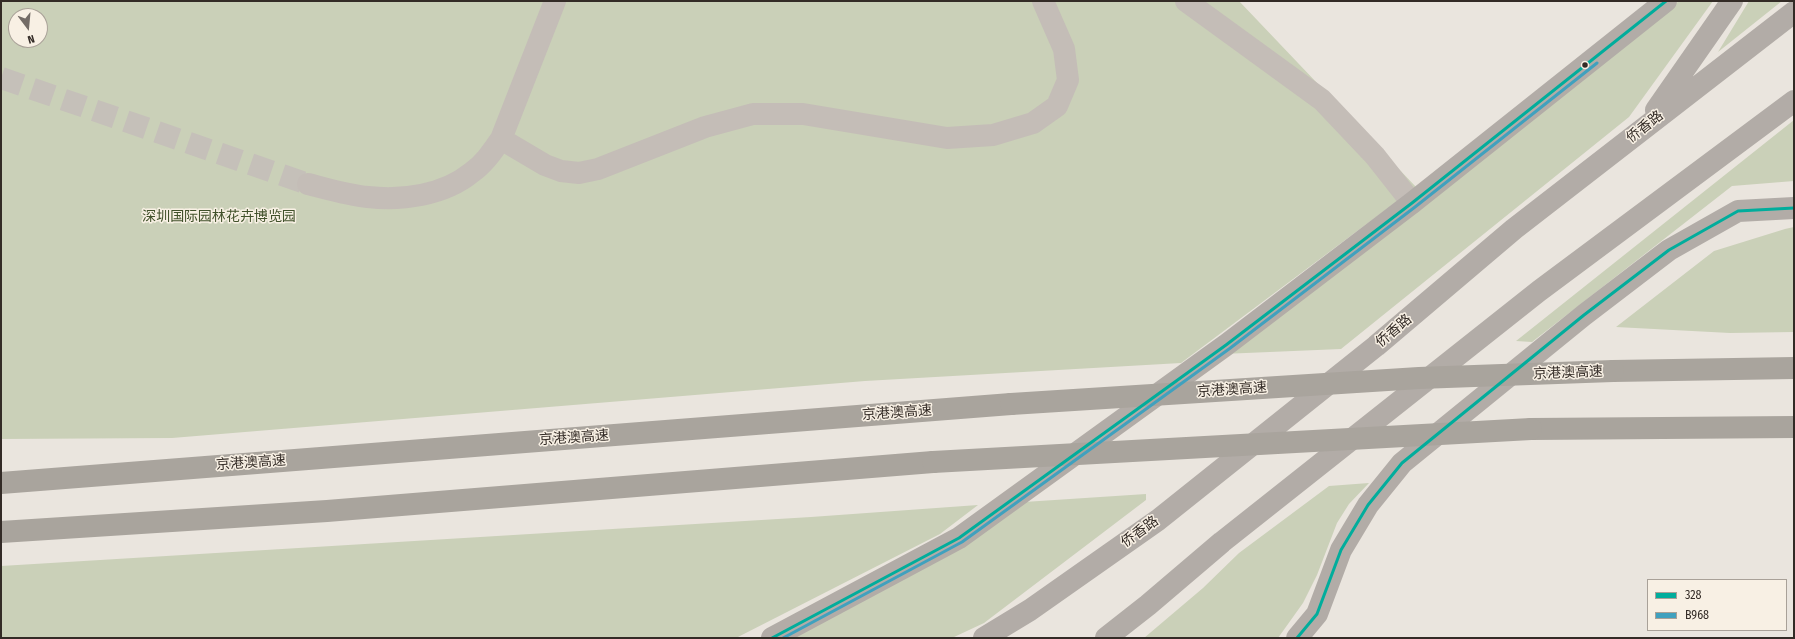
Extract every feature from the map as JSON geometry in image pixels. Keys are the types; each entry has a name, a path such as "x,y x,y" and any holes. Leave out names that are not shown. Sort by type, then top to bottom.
{"highway":[{"name":"京港澳高速","path":"1,483 1012,404 1419,378 1613,371 1794,368"},
{"path":"1,532 327,510 933,462 1531,429 1794,427"}],"main road":[{"path":"772,638 959,538 1226,345 1412,203 1666,1"},
{"path":"1644,127 1732,1"},
{"name":"侨香路","path":"984,638 1030,610 1158,520 1376,346 1514,229 1794,12"},
{"path":"1106,638 1148,606 1222,542 1539,291 1794,101"},
{"path":"1297,638 1317,614 1340,550 1368,505 1402,463 1584,315 1669,250 1738,211 1794,208"}],"lane":[{"path":"308,184 341,193 369,198 398,197 424,194 448,187 470,174 488,158 501,139 554,1"},
{"path":"501,139 545,165 561,171 579,173 598,169 705,127 753,114 804,114 947,138 993,135 1032,123 1057,106 1068,80 1064,50 1043,1"},
{"path":"1186,1 1322,100 1375,156 1412,203"}],"green space":[{"name":"深圳国际园林花卉博览园","path":"1,1 1239,1 1416,187 1181,363 865,381 172,438 1,439"},
{"path":"1679,1 1713,1 1629,117 1341,349 1222,354"},
{"path":"1749,1 1782,1 1718,52"},
{"path":"1794,120 1794,181 1732,186 1532,342 1516,341"},
{"path":"1794,227 1794,332 1730,333 1616,327 1714,251"},
{"path":"1369,483 1349,504 1337,523 1317,575 1303,603 1278,638 1144,638 1203,588 1239,553 1329,486"},
{"path":"1146,494 1146,500 984,623 952,638 790,638 1024,502"},
{"path":"978,505 940,534 736,638 1,638 1,566 811,517"}],"tunnel":[{"path":"1,78 308,184"}],"transit line":[{"name":"328","path":"772,638 959,538 1226,345 1412,203 1666,1"},
{"name":"B968","path":"783,638 962,542 1229,349 1415,207 1597,63"},
{"name":"328","path":"1297,638 1317,614 1341,550 1368,505 1402,463 1584,315 1669,250 1738,211 1794,208"}]}
